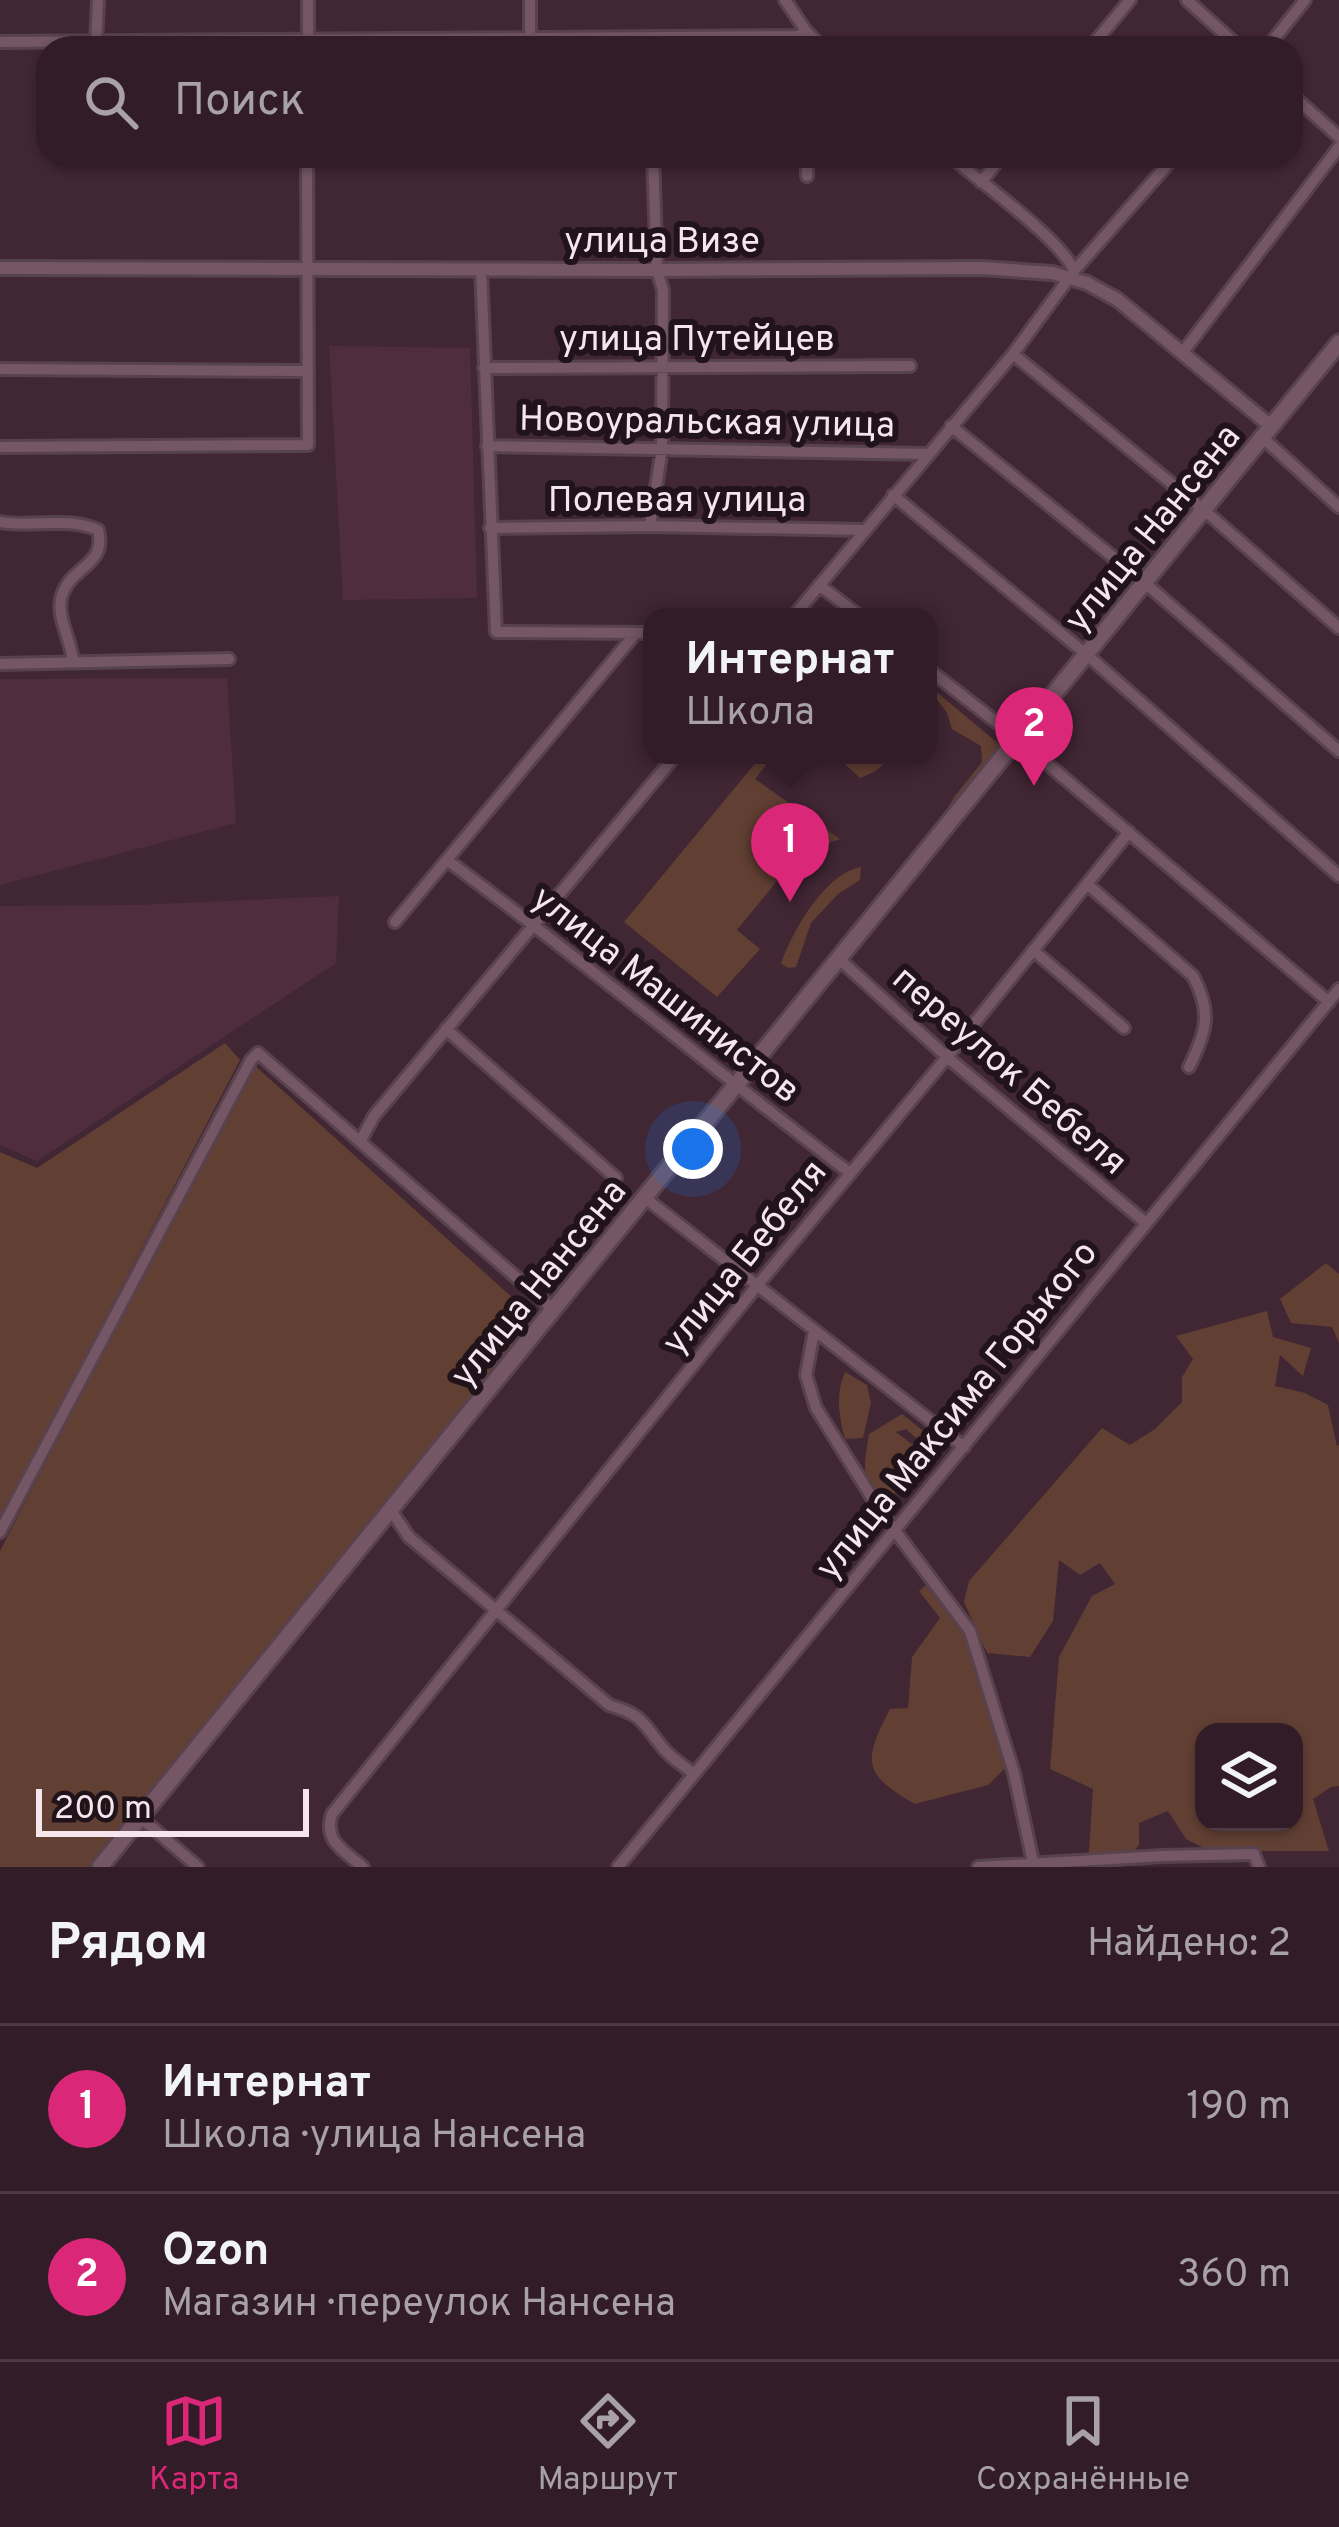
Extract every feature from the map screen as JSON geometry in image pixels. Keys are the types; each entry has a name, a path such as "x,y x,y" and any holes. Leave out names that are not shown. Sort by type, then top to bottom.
{"main road":[{"name":"улица Нансена","path":"100,1867 1339,343"}],"street":[{"path":"96,36 98,0"},
{"path":"308,0 308,36"},
{"path":"530,0 530,36"},
{"path":"785,0 810,36"},
{"path":"1100,36 1130,0"},
{"path":"1186,0 1226,36"},
{"path":"1276,36 1305,0"},
{"path":"797,36 806,31"},
{"path":"0,42 36,42"},
{"path":"1303,105 1339,137"},
{"path":"1183,352 1339,147"},
{"path":"0,447 308,445 307,168"},
{"path":"650,526 662,448 663,367 663,290 657,270 653,168"},
{"path":"807,168 807,176"},
{"path":"964,168 1048,238 1072,263 1073,274"},
{"path":"980,182 992,168"},
{"path":"801,608 1165,168"},
{"name":"улица Визе","path":"0,268 982,268 1073,274 1118,300 1183,352 1339,507"},
{"path":"481,269 496,632 643,634"},
{"path":"1013,354 1339,628"},
{"name":"улица Путейцев","path":"484,368 910,366"},
{"path":"0,369 308,371"},
{"path":"951,426 1144,583 1339,752"},
{"name":"Новоуральская улица","path":"487,446 927,454"},
{"path":"892,495 1086,654 1339,877"},
{"path":"0,522 20,526 68,523 98,530 99,554 75,574 62,593 61,610 73,662"},
{"name":"Полевая улица","path":"490,528 864,530"},
{"path":"820,585 849,608"},
{"path":"395,922 635,634"},
{"path":"0,664 229,659"},
{"path":"937,676 1329,1002"},
{"path":"361,1140 374,1116 668,764"},
{"name":"улица Бебеля","path":"363,1867 332,1841 327,1827 332,1814 1130,832"},
{"name":"улица Машинистов","path":"447,860 850,1173"},
{"path":"1087,884 1192,976 1201,991 1206,1015 1202,1040 1189,1067"},
{"path":"1033,950 1124,1028"},
{"name":"переулок Бебеля","path":"838,958 947,1057 1146,1223"},
{"name":"улица Максима Горького","path":"619,1867 1339,989"},
{"path":"446,1029 616,1178 539,1295"},
{"path":"0,1532 258,1053 554,1310"},
{"path":"644,1197 964,1447"},
{"path":"814,1331 806,1375 816,1408 894,1532 970,1631 1014,1773 1034,1866"},
{"path":"390,1509 409,1537 609,1705 633,1712 663,1748 694,1774"},
{"path":"140,1817 198,1867"},
{"path":"978,1867 1255,1854 1258,1867"}],"shaded area":[{"path":"329,346 470,348 477,598 343,600"},
{"path":"227,678 236,823 0,885 0,679"},
{"path":"937,692 1005,749 950,816 947,810 954,797 982,762 981,746 952,729"},
{"path":"755,764 767,764 755,779 840,839 801,852 737,930 760,949 717,997 624,922"},
{"path":"845,764 884,764 874,772 860,778"},
{"path":"861,867 860,880 838,894 811,923 796,967 781,964 793,936 823,892"},
{"path":"339,896 336,963 37,1161 0,1145 0,906"},
{"path":"225,1043 240,1060 0,1519 0,1152 37,1168"},
{"path":"252,1063 536,1319 92,1867 0,1867 0,1551"},
{"path":"1326,1263 1339,1274 1339,1343 1332,1327 1291,1323 1280,1299"},
{"path":"1267,1311 1273,1337 1311,1348 1303,1376 1280,1355 1275,1386 1328,1405 1339,1445 1339,1786 1313,1799 1329,1851 1210,1851 1186,1839 1168,1811 1139,1823 1139,1845 1121,1867 1088,1867 1093,1789 1050,1769 1059,1657 1092,1596 1115,1584 1100,1563 1080,1575 1059,1560 1053,1621 1030,1657 987,1653 964,1602 969,1581 1102,1428 1130,1445 1155,1429 1182,1402 1182,1377 1193,1359 1176,1336"},
{"path":"845,1372 867,1385 871,1403 863,1438 845,1439 839,1406"},
{"path":"902,1414 927,1434 918,1440 906,1429 896,1432 913,1445 912,1462 886,1510 866,1475 869,1434"},
{"path":"926,1585 965,1636 1006,1767 988,1785 915,1804 885,1784 872,1765 872,1754 890,1709 908,1708 912,1657 940,1618 919,1591"}],"place":[{"name":"Ozon","path":"1034,786"},
{"name":"Интернат","path":"790,902"}]}
